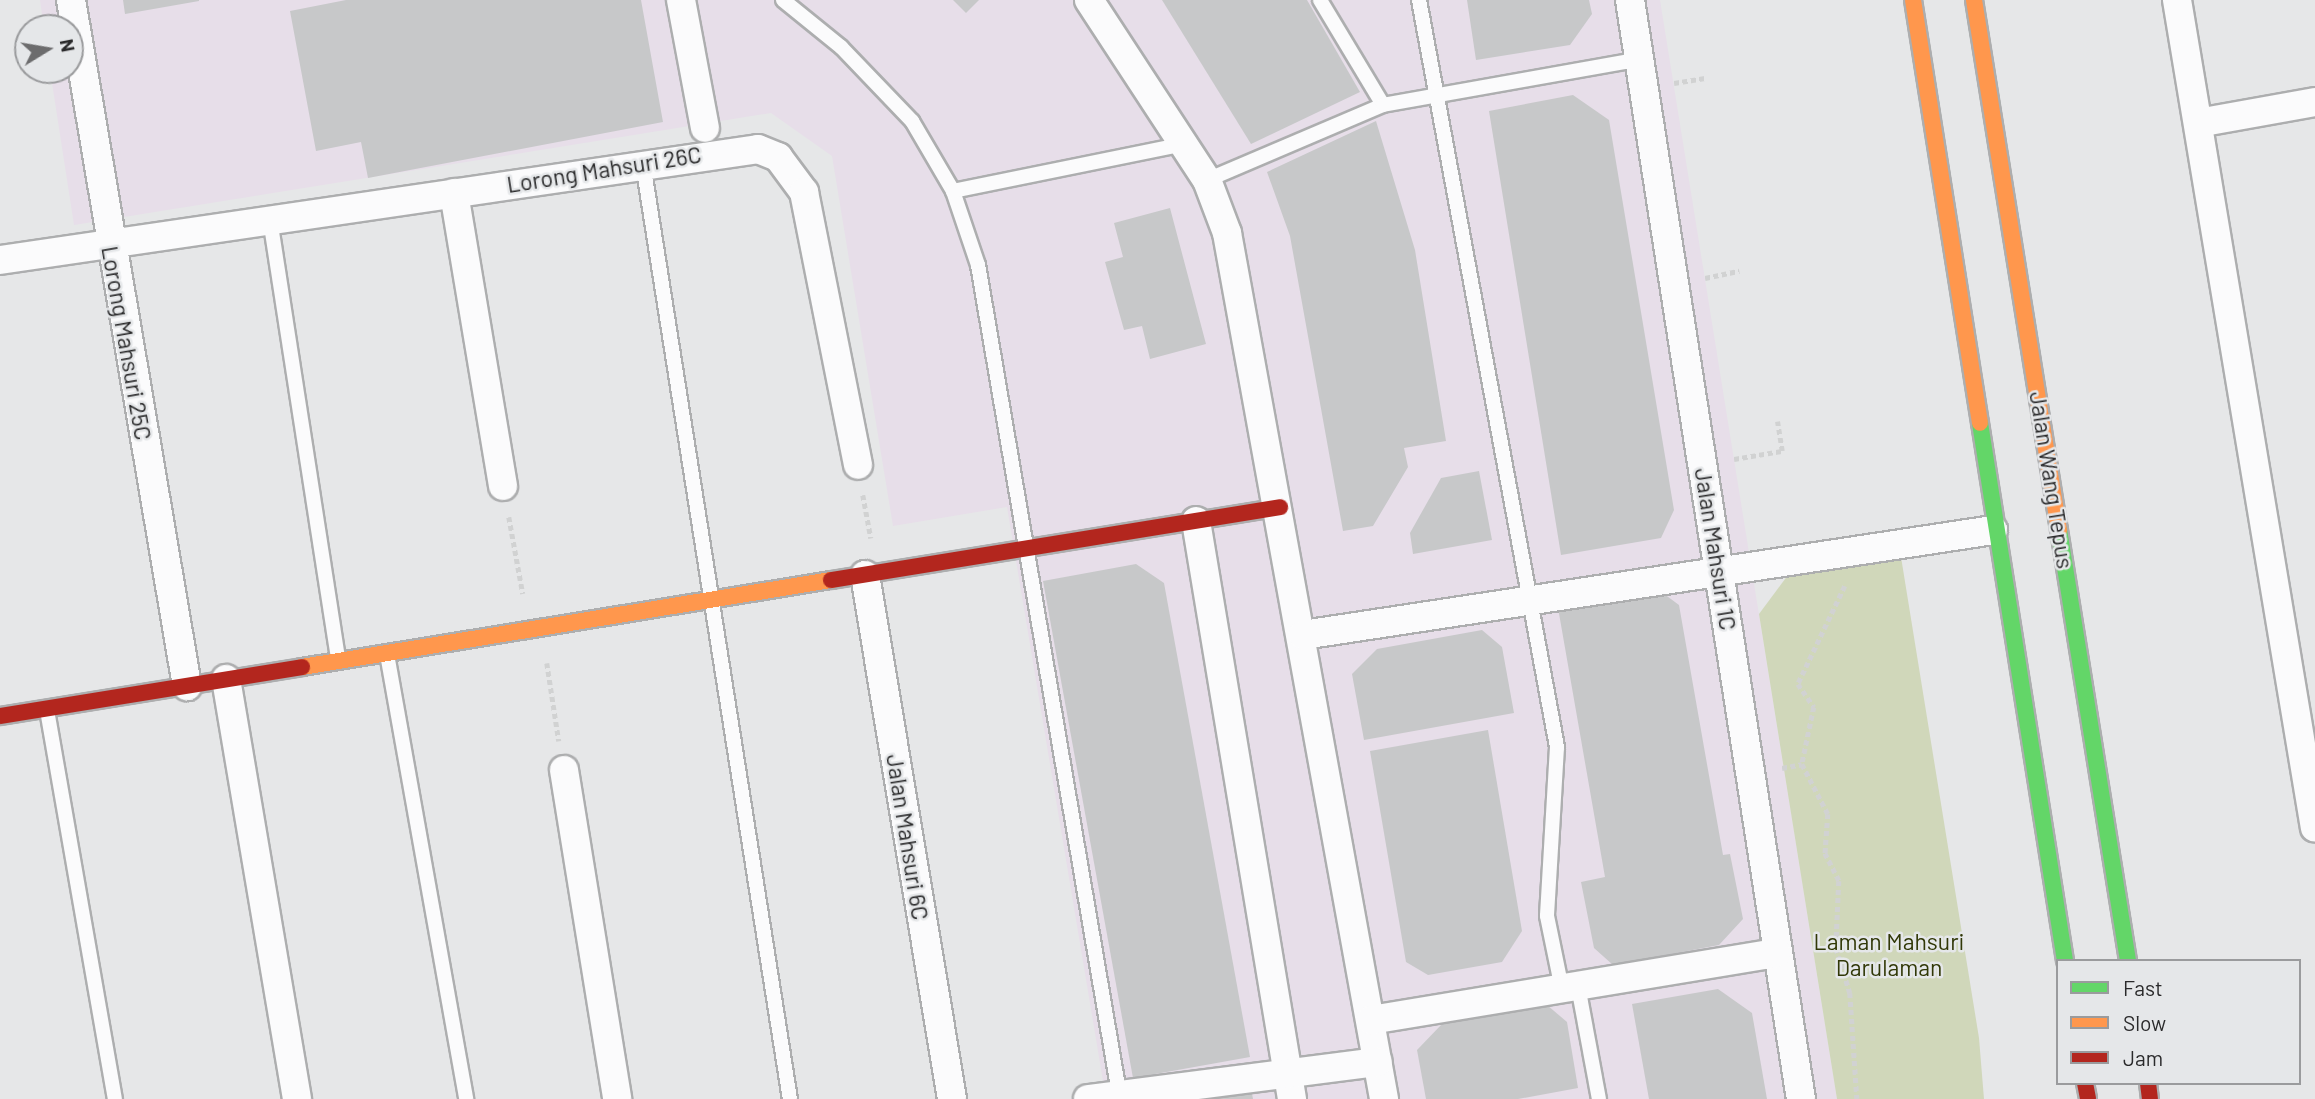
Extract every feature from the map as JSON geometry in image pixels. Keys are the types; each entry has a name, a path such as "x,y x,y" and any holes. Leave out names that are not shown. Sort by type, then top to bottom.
{"main road":[{"path":"1913,0 1993,530 2065,959"},
{"name":"Jalan Wang Tepus","path":"1974,0 2128,959"},
{"path":"0,716 1280,507"}],"street":[{"name":"Lorong Mahsuri 25C","path":"71,0 110,246 187,685"},
{"path":"681,0 705,128"},
{"path":"1089,0 1207,180 1242,294 1384,1099"},
{"name":"Jalan Mahsuri 1C","path":"1630,0 1801,1099"},
{"path":"2177,0 2307,723 2315,828"},
{"path":"2198,123 2315,102"},
{"name":"Lorong Mahsuri 26C","path":"0,260 454,194 741,146 778,157 793,171 804,192 858,465"},
{"path":"454,194 503,486"},
{"path":"1196,521 1292,1099"},
{"path":"1303,635 1993,530"},
{"name":"Jalan Mahsuri 6C","path":"871,574 952,1099"},
{"path":"226,679 297,1099"},
{"path":"564,770 617,1099"},
{"path":"1371,1020 1777,953"},
{"path":"1088,1099 1286,1069 1378,1062"}],"lane":[{"path":"783,0 841,47 912,121 953,191 978,265 1120,1096"},
{"path":"1320,0 1383,105"},
{"path":"1419,0 1434,95 1535,600 1557,747 1548,916 1570,987 1599,1099"},
{"path":"1207,180 1383,105 1640,60"},
{"path":"953,191 1184,144"},
{"path":"643,164 716,599 790,1099"},
{"path":"270,219 338,660"},
{"path":"387,653 466,1099"},
{"path":"46,708 115,1099"}],"path":[{"path":"1702,463 1782,452 1777,421"},
{"path":"858,465 871,574"},
{"path":"503,486 536,629 564,770"},
{"path":"1839,554 1846,591 1798,684 1814,707 1802,764 1828,814 1825,853 1839,881 1836,948 1850,993 1857,1099"}],"shaded area":[{"path":"40,0 1660,0 1837,1099 1106,1099 1007,507 893,526 832,156 771,113 74,225 52,84 84,84 84,14 42,14"}],"green space":[{"name":"Laman Mahsuri Darulaman","path":"1901,557 1979,1038 1984,1099 1837,1099 1759,614 1788,575"}],"building":[{"path":"123,0 199,0 199,1 125,14"},
{"path":"346,0 641,0 663,122 368,178 361,142 316,151 290,11"},
{"path":"953,0 979,0 966,13"},
{"path":"1162,0 1307,0 1360,92 1251,144"},
{"path":"1467,0 1589,0 1592,14 1570,45 1476,60"},
{"path":"1573,95 1609,120 1674,510 1661,538 1561,555 1489,111"},
{"path":"1376,121 1415,250 1446,441 1404,448 1408,467 1373,526 1343,531 1290,236 1267,172"},
{"path":"1170,208 1206,344 1150,359 1142,326 1124,330 1105,262 1123,257 1114,223"},
{"path":"1479,471 1492,540 1413,554 1410,533 1441,478"},
{"path":"1136,564 1164,583 1250,1057 1133,1078 1043,581"},
{"path":"1652,585 1679,605 1723,855 1730,854 1743,919 1719,945 1613,965 1594,948 1581,882 1605,877 1557,602"},
{"path":"1482,630 1502,647 1514,713 1364,740 1352,674 1377,649"},
{"path":"1488,730 1522,931 1502,962 1428,975 1406,962 1370,751"},
{"path":"1718,989 1752,1013 1767,1099 1649,1099 1632,1004"},
{"path":"1547,1005 1567,1022 1578,1088 1518,1099 1426,1099 1417,1050 1442,1024"},
{"path":"1250,1083 1253,1099 1156,1099"}],"traffic: fast":[{"path":"1980,423 2065,959"},
{"path":"2059,530 2128,959"}],"traffic: slow":[{"path":"1913,0 1980,423"},
{"path":"1974,0 2059,530"},
{"path":"302,667 831,580"}],"traffic: jam":[{"path":"831,580 1280,507"},
{"path":"0,716 302,667"},
{"path":"2085,1085 2088,1099"},
{"path":"2148,1085 2150,1099"}]}
